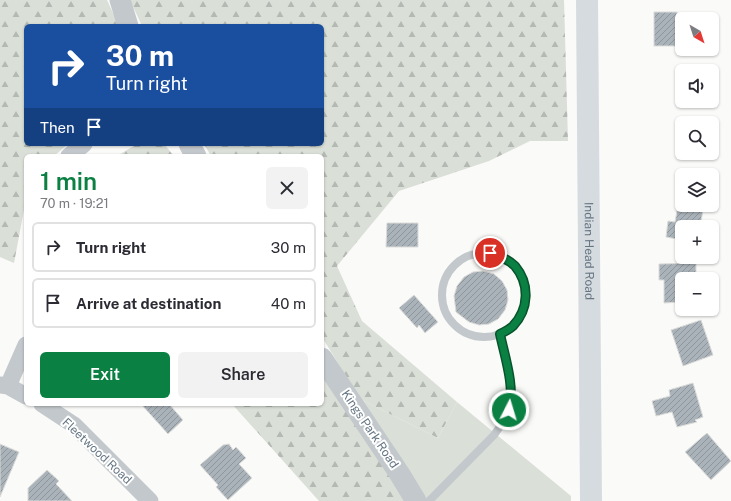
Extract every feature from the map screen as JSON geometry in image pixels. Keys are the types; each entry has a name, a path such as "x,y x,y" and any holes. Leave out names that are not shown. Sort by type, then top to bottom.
{"main road":[{"name":"Indian Head Road","path":"587,0 591,501"}],"street":[{"path":"120,0 127,24"},
{"path":"72,154 82,146"},
{"path":"24,349 4,386 24,395"},
{"name":"Kings Park Road","path":"324,361 399,472 416,501"},
{"name":"Fleetwood Road","path":"45,406 74,425 150,501"}],"lane":[{"path":"477,253 490,253 503,258 514,266 522,277 526,290 525,304 521,316 512,327 500,334 486,338 472,336 459,330 449,320 442,307 441,293 444,279 452,267 464,258 477,253"},
{"path":"429,501 494,435 506,418 511,402 510,380 500,334"}],"green space":[{"path":"0,0 107,0 118,24 24,24 24,146 66,146 56,154 24,154 24,210 14,263 0,257"},
{"path":"130,0 564,0 568,141 530,141 489,161 399,191 337,266 362,321 457,402 438,438 360,399 324,340 324,154 210,154 205,146 324,146 324,24 141,24"},
{"path":"134,146 166,146 172,154 120,154"},
{"path":"324,361 416,501 319,501 234,406 324,406"},
{"path":"360,399 438,438 457,402 571,496 571,501 428,501"}],"building":[{"path":"654,12 675,12 675,46 654,46"},
{"path":"677,212 703,212 701,220 675,220"},
{"path":"668,221 675,222 675,239 666,237"},
{"path":"387,223 418,223 418,247 386,247"},
{"path":"659,264 696,264 696,272 675,272 675,302 664,303 664,280 659,280"},
{"path":"483,271 494,274 502,281 507,290 508,300 505,310 498,319 489,324 479,325 469,322 456,312 454,296 457,286 464,277 473,272"},
{"path":"414,295 438,322 425,333 419,325 417,328 399,308"},
{"path":"701,320 713,355 683,366 671,330"},
{"path":"693,383 703,417 695,420 697,422 677,427 672,412 656,416 652,401 670,396 669,390"},
{"path":"143,406 171,406 183,420 168,434"},
{"path":"707,433 731,461 711,480 685,452"},
{"path":"0,444 19,452 0,497"},
{"path":"229,444 233,450 236,447 246,458 239,464 252,478 228,500 216,487 218,485 200,465 223,445"},
{"path":"47,470 59,481 56,484 72,501 28,501 28,488"}],"route":[{"path":"490,253 503,258 514,266 522,277 526,290 525,304 521,316 512,327 500,334 510,380 511,402 509,410"}]}
